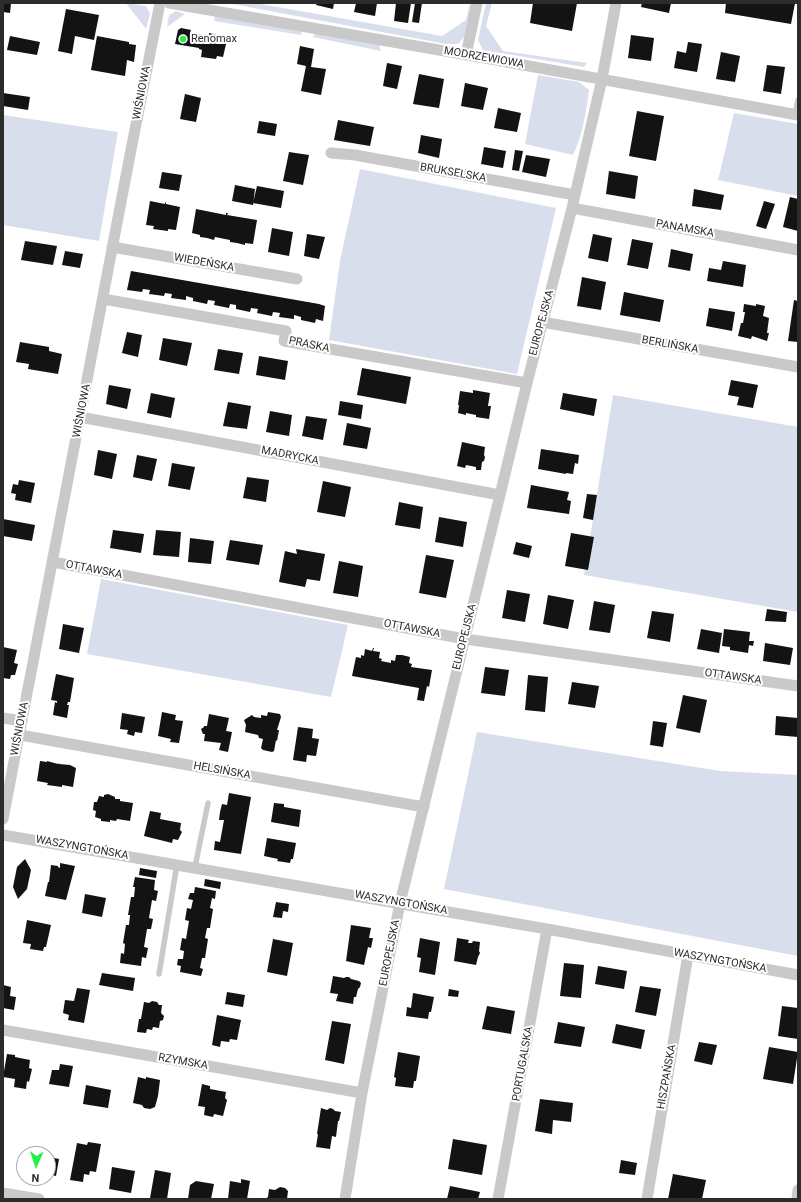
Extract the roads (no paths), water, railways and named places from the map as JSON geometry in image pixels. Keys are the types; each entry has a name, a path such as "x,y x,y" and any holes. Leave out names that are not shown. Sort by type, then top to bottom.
{"street":[{"name":"WIŚNIOWA","path":"3,819 160,3"},
{"name":"MODRZEWIOWA","path":"169,3 797,114"},
{"path":"466,55 477,3"},
{"name":"EUROPEJSKA","path":"345,1199 362,1093 400,903 542,322 572,208 602,79 616,3"},
{"name":"BRUKSELSKA","path":"331,153 355,155 575,195"},
{"name":"PANAMSKA","path":"572,208 798,250"},
{"name":"WIEDEŃSKA","path":"112,247 296,279"},
{"name":"PRASKA","path":"103,299 286,331 284,341 527,383"},
{"name":"BERLIŃSKA","path":"542,322 798,367"},
{"name":"MADRYCKA","path":"80,417 500,495"},
{"name":"OTTAWSKA","path":"53,562 465,639 798,686"},
{"path":"3,718 22,721"},
{"name":"HELSIŃSKA","path":"20,734 424,807"},
{"name":"WASZYNGTOŃSKA","path":"3,835 547,928 798,975"},
{"name":"PORTUGALSKA","path":"498,1199 547,928"},
{"name":"HISZPAŃSKA","path":"647,1199 688,955"},
{"name":"RZYMSKA","path":"3,1030 362,1093"},
{"path":"797,1199 798,1190"},
{"path":"3,1193 39,1199"}],"lane":[{"path":"797,114 798,100"},
{"path":"195,867 208,803"},
{"path":"159,974 178,864"}],"place":[{"name":"Renomax","path":"183,39"}]}
